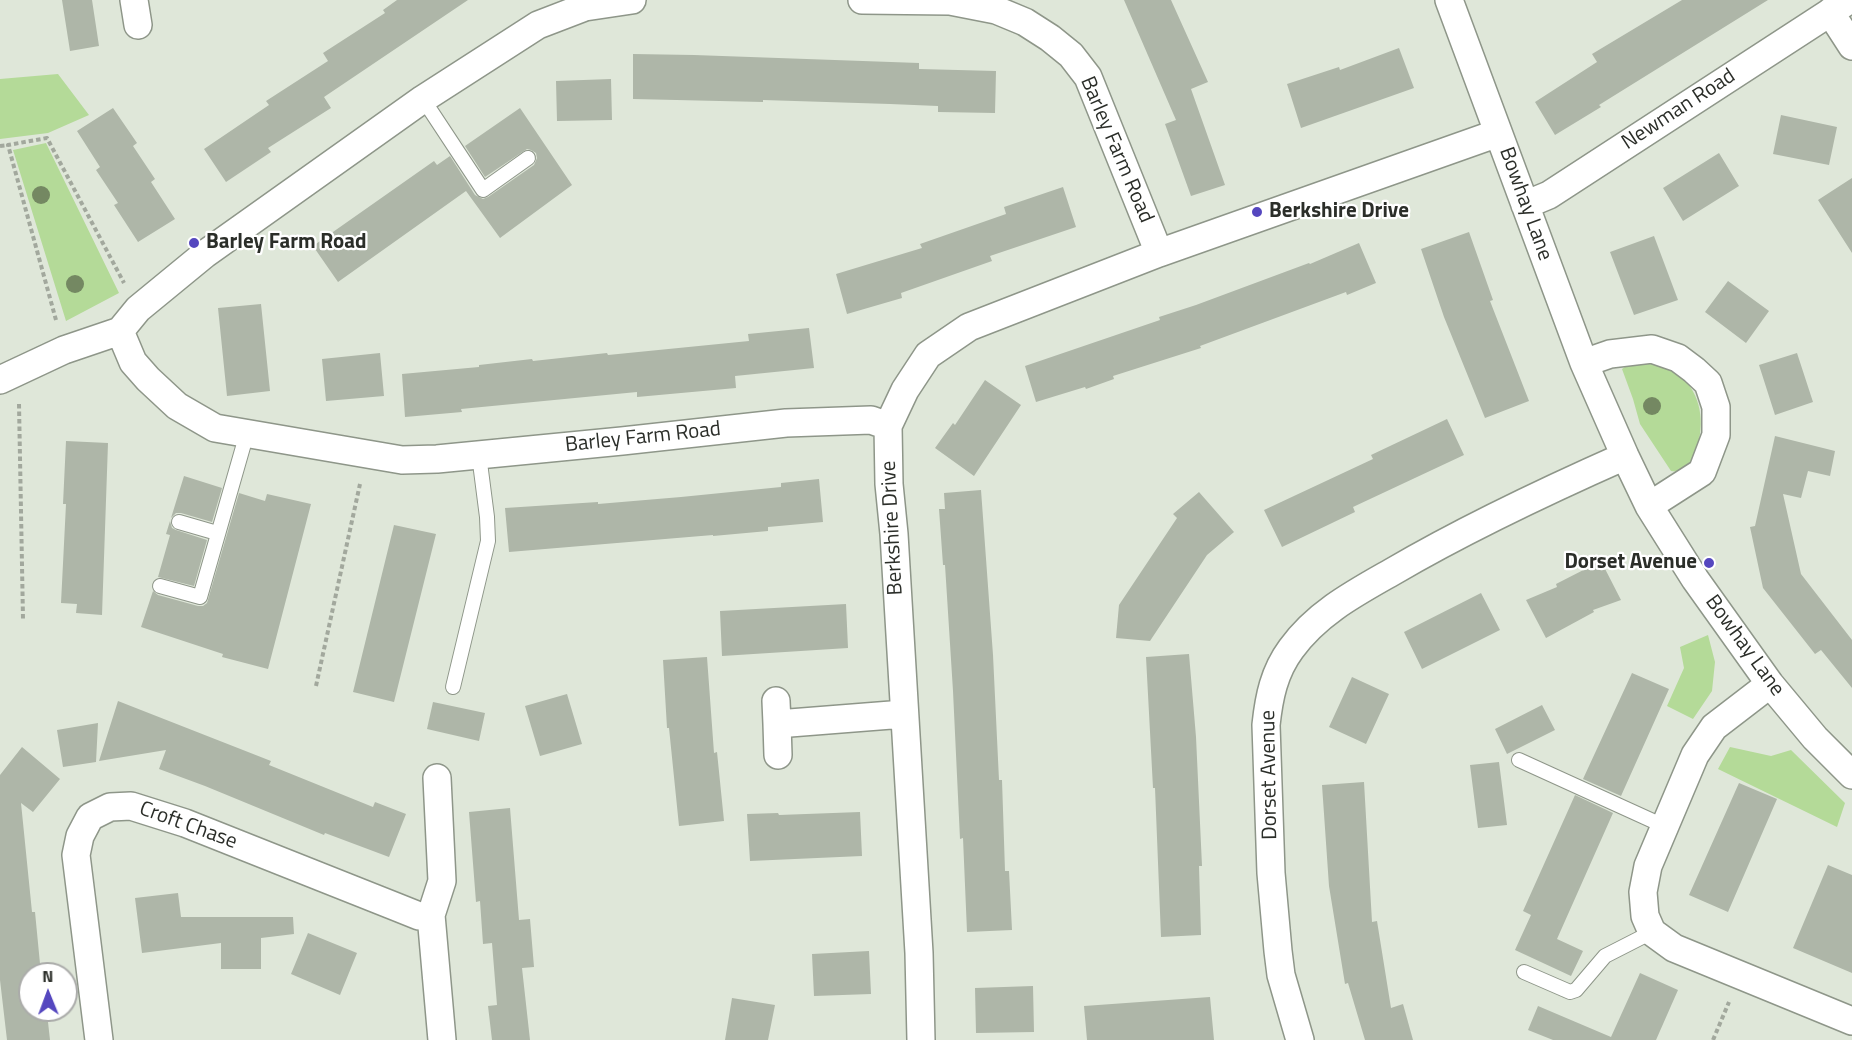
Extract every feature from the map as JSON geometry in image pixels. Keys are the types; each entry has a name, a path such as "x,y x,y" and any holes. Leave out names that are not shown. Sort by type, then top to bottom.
{"street":[{"path":"5,378 64,350 120,331 138,309 205,254 423,99 538,25 585,7 632,0"},
{"name":"Barley Farm Road","path":"862,0 950,2 996,10 1025,22 1071,55 1088,77 1159,254"},
{"name":"Bowhay Lane","path":"1449,0 1584,363 1650,506 1695,579 1770,684 1815,738 1852,775"},
{"name":"Newman Road","path":"1525,205 1549,195 1840,6 1852,46"},
{"name":"Berkshire Drive","path":"921,1040 919,953 889,484 888,426 905,390 928,355 969,327 1159,254 1498,133"},
{"name":"Barley Farm Road","path":"120,331 133,362 148,379 177,406 215,428 402,460 479,455 786,423 871,420 888,426"},
{"path":"1584,363 1610,354 1652,349 1678,358 1708,383 1716,407 1716,435 1702,472 1650,506"},
{"name":"Dorset Avenue","path":"1299,1040 1281,975 1271,873 1266,726 1268,703 1282,662 1292,647 1319,618 1343,600 1438,545 1625,456"},
{"path":"1770,684 1714,727 1695,755 1648,866 1643,892 1645,916 1652,932 1674,948 1852,1021"},
{"path":"778,755 776,713 904,714"},
{"path":"437,778 442,881 432,915 442,1040"},
{"name":"Croft Chase","path":"99,1040 76,855 80,836 90,817 110,807 131,806 185,823 419,916 432,915"}],"lane":[{"path":"423,99 483,190 528,158"},
{"path":"160,586 200,597 247,434"},
{"path":"453,687 488,542 479,455"},
{"path":"179,522 217,533"},
{"path":"1519,760 1664,826"},
{"path":"1524,972 1570,992 1576,990 1605,956 1652,932"}],"path":[{"path":"0,146 46,138 138,309"},
{"path":"8,145 64,350"},
{"path":"5,378 19,393 23,619"},
{"path":"315,686 366,454"},
{"path":"1713,1040 1741,976"}],"green space":[{"path":"58,74 89,115 48,133 0,139 0,79"},
{"path":"46,143 119,293 66,321 13,150"},
{"path":"1632,362 1655,364 1668,368 1685,380 1695,396 1701,424 1698,446 1692,460 1679,472 1671,471 1640,424 1622,369"},
{"path":"1708,635 1715,662 1712,691 1693,719 1667,706 1684,668 1680,647"},
{"path":"1730,747 1771,756 1791,750 1845,803 1837,827 1718,769"}],"building":[{"path":"62,0 92,0 99,46 70,51"},
{"path":"397,0 468,0 324,97 331,108 268,148 271,152 226,182 204,149 269,105 266,101 328,61 323,53 385,13 383,10"},
{"path":"1124,0 1171,0 1208,82 1191,89 1225,185 1191,196 1165,124 1176,120"},
{"path":"1682,0 1768,0 1555,135 1535,102 1597,62 1592,54"},
{"path":"1399,48 1414,88 1301,128 1287,84 1339,67 1340,70"},
{"path":"633,54 919,63 919,69 996,71 995,113 938,112 938,106 890,104 633,99"},
{"path":"611,79 612,120 557,121 556,81"},
{"path":"113,108 137,143 133,146 155,179 151,182 175,219 138,242 114,205 118,203 96,170 100,167 77,131"},
{"path":"520,108 572,185 500,238 466,191 338,282 313,246 434,161 437,165 450,156 475,195 483,199 534,165 537,158 536,153 527,149 485,177 465,146"},
{"path":"1781,115 1837,127 1829,165 1773,154"},
{"path":"1719,153 1739,186 1683,221 1663,188"},
{"path":"1852,178 1852,253 1818,200"},
{"path":"1063,187 1076,227 990,256 992,261 901,293 902,298 847,314 836,274 922,248 920,244 1006,214 1004,207"},
{"path":"1469,232 1493,300 1490,301 1529,401 1485,418 1444,317 1421,249"},
{"path":"1654,236 1678,300 1634,315 1610,252"},
{"path":"1359,243 1376,283 1200,346 1201,348 1113,376 1114,379 1086,389 1085,387 1036,402 1025,366 1160,320 1159,317 1310,264"},
{"path":"1728,281 1769,311 1746,343 1705,312"},
{"path":"261,304 270,391 227,396 218,308"},
{"path":"809,328 814,368 735,376 736,388 637,397 637,392 461,409 462,412 405,417 402,374 479,367 479,365 532,359 533,361 607,353 608,355 749,341 748,334"},
{"path":"380,353 384,396 326,401 322,359"},
{"path":"1797,353 1813,402 1775,415 1759,365"},
{"path":"985,380 1021,405 974,476 935,448 953,423 955,425"},
{"path":"1447,419 1464,455 1353,507 1355,512 1282,547 1264,510 1373,459 1371,455"},
{"path":"1775,436 1835,451 1830,476 1808,471 1801,498 1783,494 1801,574 1852,640 1852,688 1821,650 1815,654 1763,588 1750,527 1755,526"},
{"path":"66,441 108,443 102,615 76,613 77,604 61,603 66,504 63,504"},
{"path":"184,476 222,488 212,522 181,513 176,513 171,518"},
{"path":"819,479 823,522 768,527 768,531 509,552 505,508 598,502 598,504 681,497 781,487 781,483"},
{"path":"981,490 999,780 1002,780 1005,871 1009,871 1012,930 967,932 945,565 943,565 939,509 945,509 944,493"},
{"path":"1199,492 1234,532 1207,555 1150,641 1116,638 1119,605 1177,518 1173,514"},
{"path":"239,493 265,501 267,494 311,504 268,669 222,657 223,654 141,627 153,591 158,595 198,606 207,603"},
{"path":"170,521 172,528 207,540 194,586 158,577 170,535 166,534"},
{"path":"394,525 436,534 394,702 353,692"},
{"path":"1601,561 1621,600 1593,610 1594,612 1546,638 1526,600 1557,587 1556,584"},
{"path":"1481,593 1500,630 1422,669 1404,632"},
{"path":"846,604 848,648 722,656 720,611"},
{"path":"1189,654 1196,737 1202,866 1199,866 1201,935 1161,937 1155,788 1153,788 1146,657"},
{"path":"707,657 714,753 717,752 724,821 679,826 669,728 667,728 663,660"},
{"path":"1632,673 1669,689 1621,796 1583,779"},
{"path":"1352,677 1389,694 1366,744 1329,727"},
{"path":"567,694 582,744 540,756 525,706"},
{"path":"118,701 271,761 269,765 373,807 375,802 406,814 389,857 325,833 324,835 159,769 166,750 99,761"},
{"path":"433,702 485,713 479,741 427,729"},
{"path":"1542,705 1555,730 1507,754 1495,729"},
{"path":"98,723 96,762 63,767 57,730"},
{"path":"22,747 60,779 33,812 21,803 32,912 35,912 40,962 18,962 18,1022 48,1022 50,1040 7,1040 0,980 0,775"},
{"path":"1499,762 1507,825 1478,828 1470,765"},
{"path":"1364,782 1372,922 1377,921 1391,1008 1403,1004 1413,1040 1365,1040 1348,983 1345,984 1329,886 1322,785"},
{"path":"1739,783 1777,799 1728,912 1689,895"},
{"path":"1575,795 1613,813 1557,939 1583,951 1571,976 1515,950 1531,915 1523,911"},
{"path":"510,808 519,920 530,919 534,967 522,968 530,1040 492,1040 488,1006 497,1005 492,943 483,944 480,901 476,902 469,812"},
{"path":"860,812 862,856 750,861 747,814"},
{"path":"1828,865 1852,875 1852,973 1793,948"},
{"path":"178,893 181,917 293,917 294,934 261,938 261,969 221,969 221,943 142,953 135,898"},
{"path":"308,933 357,953 340,995 291,974"},
{"path":"869,951 871,994 814,996 812,954"},
{"path":"1640,973 1678,990 1656,1040 1553,1040 1528,1030 1538,1006 1611,1037"},
{"path":"1033,986 1034,1032 976,1033 975,988"},
{"path":"1210,997 1214,1040 1087,1040 1084,1006"},
{"path":"732,998 775,1005 768,1040 725,1040"}],"place":[{"name":"Berkshire Drive","path":"1257,212"},
{"name":"Barley Farm Road","path":"194,243"},
{"name":"Dorset Avenue","path":"1709,563"}]}
